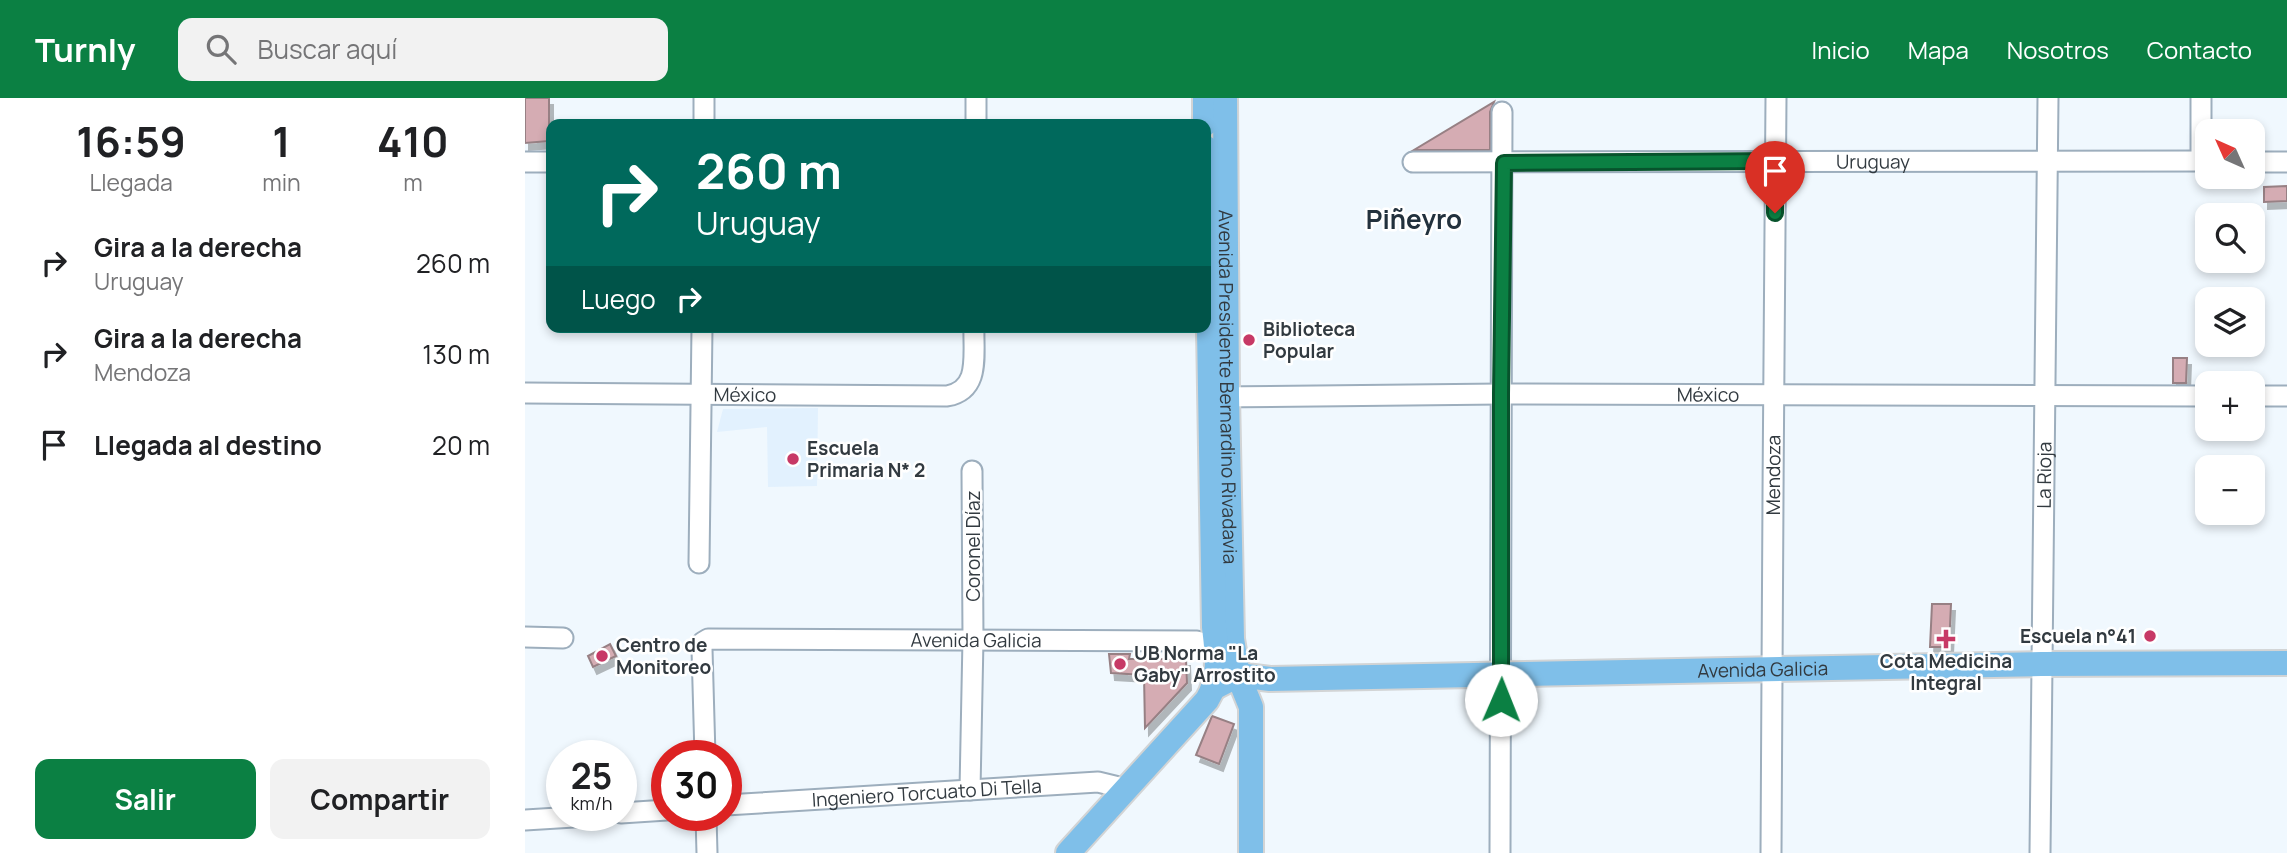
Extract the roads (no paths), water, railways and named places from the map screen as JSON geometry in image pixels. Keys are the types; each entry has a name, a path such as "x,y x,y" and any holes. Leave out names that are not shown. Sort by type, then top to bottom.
{"main road":[{"path":"1205,98 1205,119"},
{"name":"Avenida Presidente Bernardino Rivadavia","path":"1225,98 1212,164 1218,396 1232,639 1238,675 1251,707 1251,853"},
{"name":"Avenida Presidente Bernardino Rivadavia","path":"1215,687 1218,396"},
{"name":"Avenida Galicia","path":"1238,675 1270,679 2041,664 2287,663"},
{"path":"1068,853 1207,700 1215,687 1238,675"}],"street":[{"path":"704,98 704,119"},
{"path":"976,98 976,119"},
{"name":"Mendoza","path":"1771,853 1776,98"},
{"name":"La Rioja","path":"2041,853 2047,98"},
{"path":"2201,98 2202,119"},
{"path":"1500,853 1503,112"},
{"name":"Uruguay","path":"1413,162 2195,161"},
{"path":"525,162 546,162"},
{"path":"2265,162 2287,162"},
{"path":"699,563 702,333"},
{"name":"México","path":"525,393 947,396 964,391 969,385 974,333"},
{"name":"México","path":"1218,396 2195,396"},
{"path":"2265,396 2287,396"},
{"name":"Coronel Díaz","path":"970,790 972,471"},
{"path":"525,637 563,638"},
{"name":"Avenida Galicia","path":"705,740 703,642 713,638 1197,641 1217,651"},
{"path":"1217,651 1238,675"},
{"name":"Ingeniero Torcuato Di Tella","path":"742,805 1098,782 1127,789"},
{"path":"525,820 546,819"},
{"path":"707,831 708,853"}],"place":[{"name":"Biblioteca Popular","path":"1249,340"},
{"name":"Escuela Primaria N* 2","path":"793,459"},
{"name":"Escuela n°41","path":"2150,636"},
{"name":"Cota Medicina Integral","path":"1946,639"},
{"name":"Centro de Monitoreo","path":"602,656"},
{"name":"UB Norma \"La Gaby\" Arrostito","path":"1120,664"}],"district":[{"name":"Piñeyro","path":"1414,220"}]}
